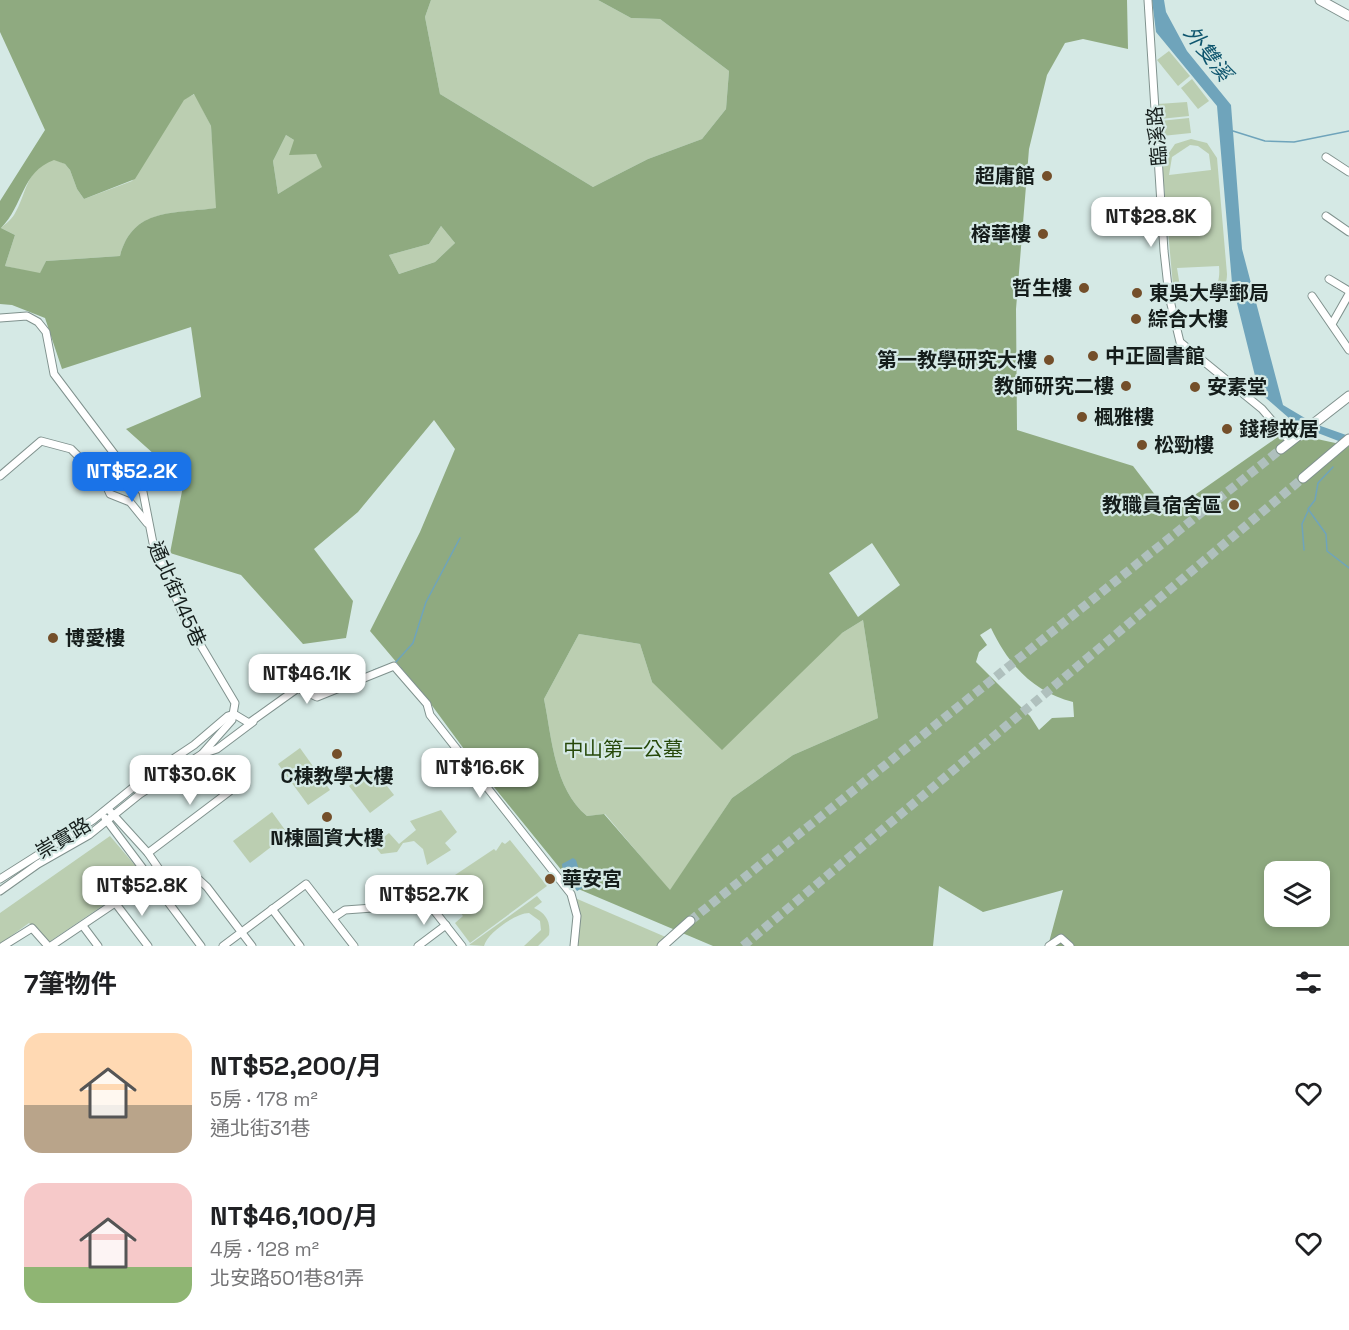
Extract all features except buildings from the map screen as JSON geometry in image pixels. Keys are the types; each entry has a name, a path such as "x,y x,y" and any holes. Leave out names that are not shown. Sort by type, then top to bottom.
{"main road":[{"path":"1320,0 1349,16"},
{"path":"1281,449 1349,396"},
{"path":"1303,478 1349,439"},
{"path":"662,946 690,921"}],"street":[{"name":"臨溪路","path":"1148,0 1164,251 1169,296 1180,342 1270,417 1287,438"},
{"path":"1326,157 1349,172"},
{"path":"1326,216 1349,232"},
{"path":"1329,279 1349,293 1332,324"},
{"path":"1312,296 1349,351"},
{"name":"通北街145巷","path":"0,318 27,316 38,322 46,332 54,374 143,492 153,543 184,617 235,703 234,714"},
{"path":"0,476 41,441 71,449 81,459 90,458 95,462 110,494 130,502 148,525"},
{"path":"148,853 230,791 202,754 217,749 298,688 317,696 394,666 427,704 430,715 571,894 577,916 574,946"},
{"path":"234,714 249,723 253,722"},
{"name":"崇實路","path":"0,891 108,822 141,794 202,754 221,735 234,714"},
{"name":"崇實路","path":"0,879 105,811 146,777 194,745 228,716 234,714"},
{"path":"105,811 115,816 148,853 161,872"},
{"path":"105,811 108,822 201,946"},
{"path":"3,946 32,928 50,946 161,872 195,876 207,887 252,946"},
{"path":"223,946 306,884 354,946"},
{"path":"116,904 148,946"},
{"path":"333,918 345,910 429,904 462,946"},
{"path":"272,909 300,946"},
{"path":"418,946 446,925"},
{"path":"83,926 98,946"},
{"path":"1048,946 1058,938 1070,946"}],"green space":[{"path":"0,0 431,0 425,17 440,94 593,187 648,159 702,139 726,109 729,71 660,19 631,18 598,0 1127,0 1128,49 1083,39 1065,43 1047,75 1029,149 1016,309 1017,430 1133,466 1169,513 1285,432 1349,446 1349,946 1048,946 1063,890 983,912 939,886 933,946 713,946 576,888 472,760 425,696 370,631 420,532 455,449 434,420 358,512 314,549 353,601 346,638 303,644 241,575 170,553 184,481 126,429 201,397 191,327 62,369 45,318 12,305 0,304 0,201 45,130 0,32","holes":["194,94 211,126 216,208 171,213 145,221 126,240 120,256 46,261 40,273 5,266 15,235 1,228 9,219 35,172 54,160 65,164 84,199 135,179 184,100","286,135 294,140 289,155 316,154 322,167 278,194 273,161","441,226 455,243 435,262 399,274 389,255 429,244","872,543 900,585 858,617 829,573","863,620 878,718 793,755 732,798 670,890 604,814 587,816 567,792 552,746 544,699 579,634 640,644 652,682 722,750 842,633","991,628 1005,653 1023,675 1046,691 1073,702 1074,717 1052,718 1039,730 1030,716 976,662 979,652 987,645 980,635"]},
{"path":"431,0 598,0 631,18 660,19 729,71 726,109 702,139 648,159 593,187 440,94 425,17"},
{"path":"1169,51 1190,76 1178,86 1157,60"},
{"path":"1192,79 1209,101 1198,109 1181,88"},
{"path":"195,94 211,126 217,208 171,213 145,221 126,240 120,256 46,261 40,274 5,266 15,235 1,228 14,215 28,183 37,170 54,159 65,164 84,199 132,181 184,99"},
{"path":"1187,102 1189,116 1160,119 1158,104"},
{"path":"1189,118 1191,133 1162,136 1160,121"},
{"path":"286,135 316,154 323,167 278,194 273,161"},
{"path":"1191,139 1207,143 1217,158 1227,274 1221,292 1206,300 1188,298 1173,286 1162,163 1175,144","holes":["1190,145 1198,146 1209,154 1211,170 1169,175 1172,157","1219,266 1217,284 1209,295 1196,296 1180,287 1177,268"]},
{"path":"441,226 455,243 435,262 399,274 389,255 429,244"},
{"name":"中山第一公墓","path":"863,620 878,718 793,755 732,798 670,891 605,814 587,816 567,792 552,746 544,699 579,634 640,644 652,682 842,633"},
{"path":"300,748 330,790 308,805 278,764"},
{"path":"373,768 394,795 370,813 349,786"},
{"path":"441,810 457,832 445,843 451,850 427,865 423,849 414,841 403,843 397,852 381,854 374,845 389,833 399,844 416,830 410,821"},
{"path":"272,812 288,834 250,863 233,841"},
{"path":"110,836 145,877 49,942 29,923 0,944 0,913"},
{"path":"510,840 547,886 470,943 455,923 463,916 440,885 494,849 496,851 502,842 505,844"},
{"path":"537,896 542,902 534,908 547,918 549,926 549,935 538,946 524,946 541,930 540,921 529,913 517,916 503,925 490,935 484,946 469,945"},
{"path":"575,898 668,938 661,946 576,946"}],"water":[{"name":"外雙溪","path":"1152,0 1164,0 1166,12 1187,51 1231,105 1242,249 1283,405 1315,424 1349,436 1349,445 1297,425 1259,392 1232,283 1217,106 1156,32"},
{"path":"573,858 576,860 584,887 577,891 563,872 562,864"}],"waterway":[{"path":"1233,131 1265,141 1294,142 1349,131"},
{"path":"1333,467 1318,483 1315,500 1308,509 1326,534 1327,551 1349,568"},
{"path":"1304,550 1302,524 1308,511"},
{"path":"374,670 395,663 413,643 426,602 460,538"}],"tunnel":[{"path":"690,921 1281,449"},
{"path":"743,946 1303,478"}],"place":[{"name":"超庸館","path":"1047,176"},
{"name":"榕華樓","path":"1043,234"},
{"name":"哲生樓","path":"1084,288"},
{"name":"東吳大學郵局","path":"1137,293"},
{"name":"綜合大樓","path":"1136,319"},
{"name":"中正圖書館","path":"1093,356"},
{"name":"第一教學研究大樓","path":"1049,360"},
{"name":"教師研究二樓","path":"1126,386"},
{"name":"安素堂","path":"1195,387"},
{"name":"楓雅樓","path":"1082,417"},
{"name":"錢穆故居","path":"1227,429"},
{"name":"松勁樓","path":"1142,445"},
{"name":"教職員宿舍區","path":"1234,505"},
{"name":"博愛樓","path":"53,638"},
{"name":"C棟教學大樓","path":"337,754"},
{"name":"N棟圖資大樓","path":"327,817"},
{"name":"華安宮","path":"550,879"}]}
